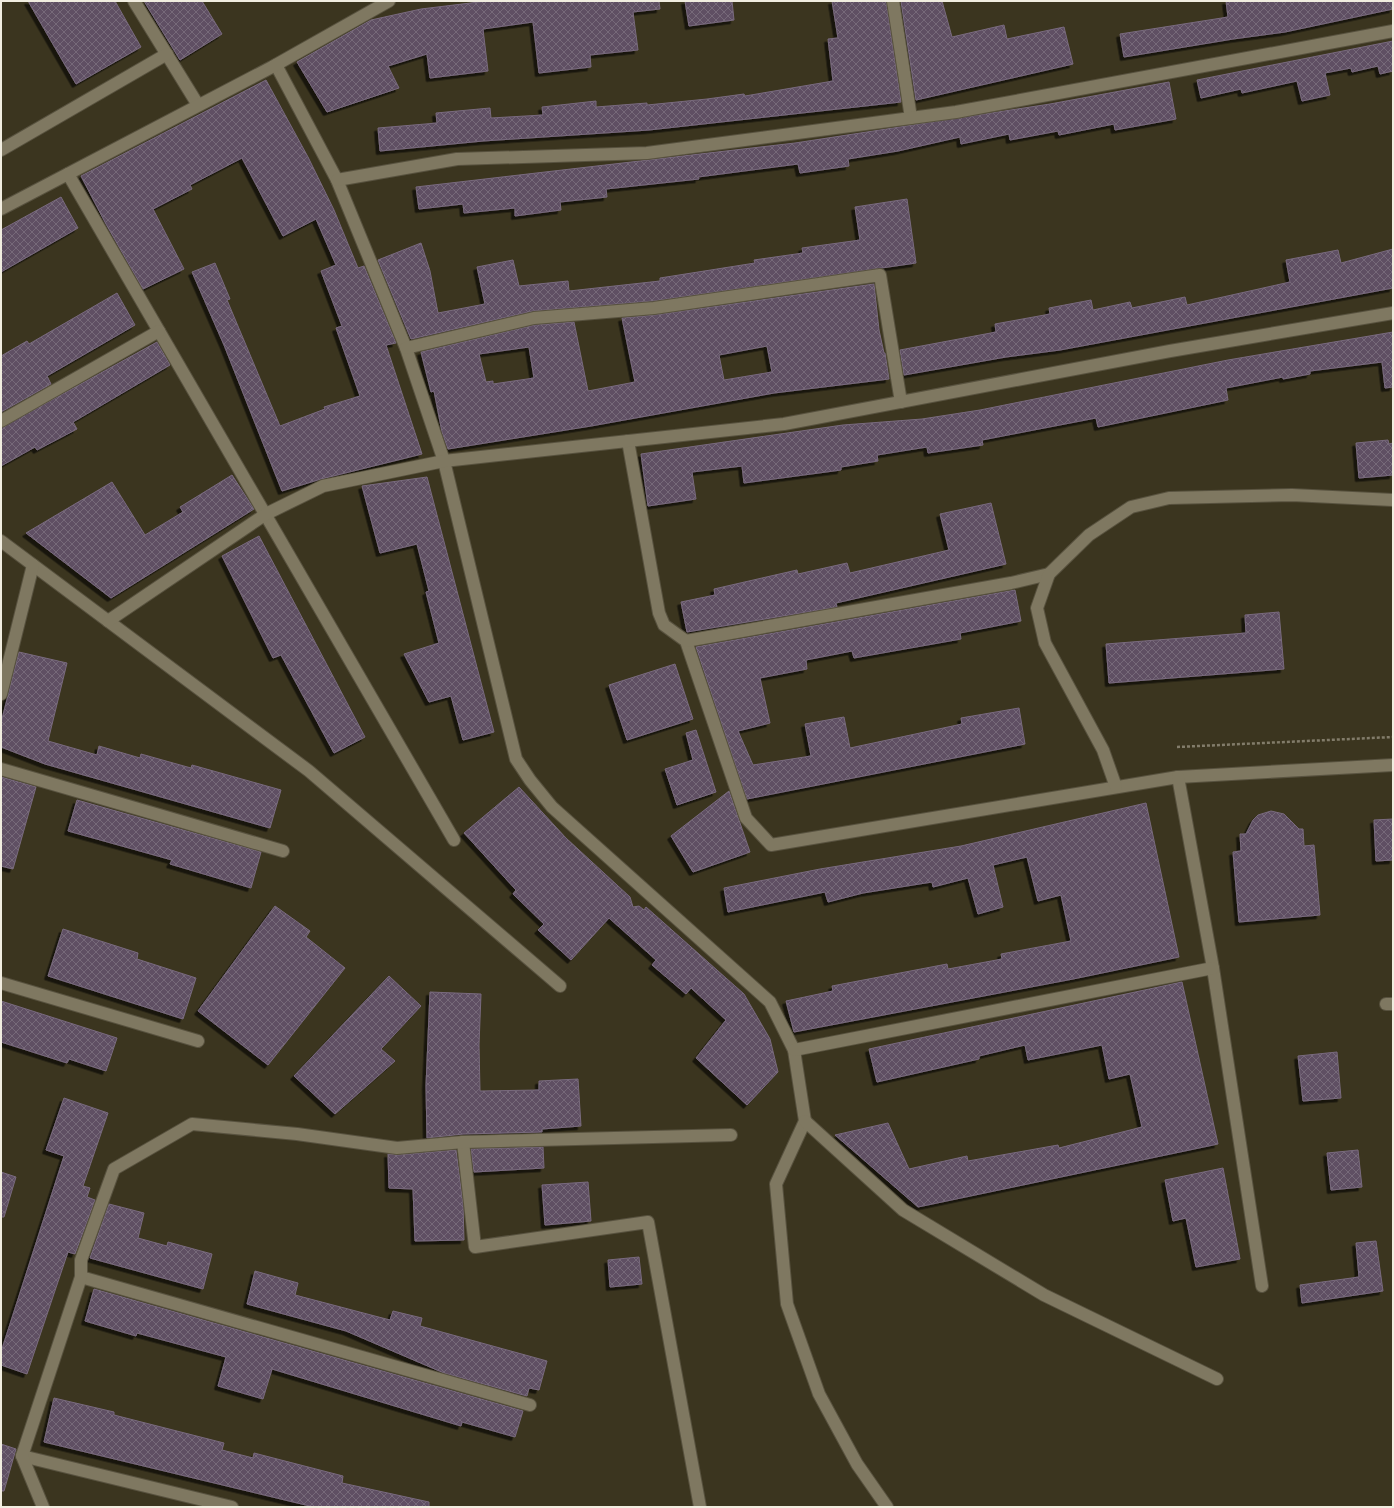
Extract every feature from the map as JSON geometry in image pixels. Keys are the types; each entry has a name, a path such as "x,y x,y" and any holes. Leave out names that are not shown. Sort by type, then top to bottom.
{"street":[{"path":"134,1 198,105"},
{"path":"1,209 276,65 389,1"},
{"path":"893,1 911,118"},
{"path":"337,180 457,158 647,154 956,112 1393,31"},
{"path":"1,150 167,54"},
{"path":"276,65 337,180 406,348 444,462 516,759 530,780 552,807 770,1002 794,1050 805,1121 776,1184 787,1304 819,1394 857,1464 887,1507"},
{"path":"68,174 454,840"},
{"path":"406,348 534,318 654,308 880,275 901,402"},
{"path":"108,621 266,514 323,486 444,462 784,424 1170,351 1393,313"},
{"path":"1,421 159,331"},
{"path":"628,441 659,614 664,625 686,641 746,818 771,845 1178,777 1393,765"},
{"path":"1116,787 1103,750 1045,643 1037,608 1049,574 1089,535 1131,507 1169,498 1292,495 1393,500"},
{"path":"1,541 310,771 560,986"},
{"path":"1,694 33,565"},
{"path":"686,641 1012,583 1049,574"},
{"path":"1,769 283,851"},
{"path":"1178,777 1214,968 1262,1286"},
{"path":"794,1050 1214,968"},
{"path":"1,983 198,1041"},
{"path":"805,1121 903,1210 1044,1295 1217,1379"},
{"path":"43,1507 22,1456 81,1277 81,1260 114,1169 192,1124 297,1134 397,1148 463,1142 731,1135"},
{"path":"463,1142 475,1248 648,1222 700,1507"},
{"path":"81,1277 530,1405"},
{"path":"22,1456 232,1507"}],"path":[{"path":"1177,747 1393,737"}],"building":[{"path":"28,1 115,1 141,47 76,84"},
{"path":"144,1 202,1 222,34 180,60"},
{"path":"487,1 659,1 660,9 633,12 638,50 590,55 591,67 539,73 533,22 483,29 488,71 430,78 427,54 388,66 399,88 327,112 297,62 371,20 421,9"},
{"path":"685,1 732,1 734,20 689,26"},
{"path":"832,1 886,1 901,102 649,130 483,141 380,151 378,128 437,123 436,113 490,108 491,118 543,115 542,107 596,101 596,107 647,103 647,105 744,94 745,96 833,81 828,39 838,38"},
{"path":"901,1 942,1 952,37 1004,25 1007,39 1064,27 1073,64 916,100"},
{"path":"1226,1 1393,1 1393,9 1285,32 1124,57 1120,34 1228,17"},
{"path":"1393,41 1393,71 1380,74 1378,66 1352,72 1351,68 1325,73 1330,95 1302,101 1297,81 1242,93 1241,89 1201,98 1197,80"},
{"path":"266,80 308,157 334,210 358,268 364,266 396,343 386,345 422,454 321,479 282,491 224,345 192,272 215,263 230,299 227,300 280,426 325,409 324,407 360,396 336,328 342,326 321,271 336,265 316,219 283,236 242,158 190,185 192,189 153,209 184,269 143,289 81,176"},
{"path":"1169,82 1176,119 1115,130 1114,124 1059,135 1058,131 1010,140 1009,134 961,144 960,137 898,151 848,159 849,166 800,173 798,164 698,177 699,179 606,189 607,197 560,202 561,210 515,216 515,208 464,213 463,204 419,209 416,187 795,143 1050,104"},
{"path":"61,197 78,228 1,272 1,230"},
{"path":"907,199 916,263 653,301 533,311 411,339 378,260 421,243 430,271 438,313 485,304 477,267 513,260 519,286 568,281 569,291 660,281 660,278 755,263 754,260 803,253 802,248 860,240 855,207"},
{"path":"1393,249 1393,288 1060,350 1006,357 904,375 900,350 996,332 995,324 1050,314 1049,308 1091,300 1093,310 1130,302 1132,308 1185,297 1187,305 1290,282 1286,260 1338,250 1341,263"},
{"path":"874,284 879,330 885,353 889,379 774,393 591,426 448,449 442,432 434,391 431,392 421,352 535,325 574,322 588,391 635,382 622,318 655,315","holes":["767,346 772,372 724,380 719,355","529,347 534,378 493,384 493,381 486,382 479,354"]},
{"path":"117,293 135,325 47,376 51,384 1,412 1,356 27,341 29,344"},
{"path":"1393,332 1393,387 1385,388 1382,362 1310,371 1310,374 1283,379 1283,377 1226,388 1228,400 1098,427 1096,418 982,440 983,445 928,453 927,447 877,455 878,461 841,467 841,470 744,483 742,466 692,472 696,499 648,506 641,454 843,425 922,419 980,410 1228,360"},
{"path":"157,342 170,365 73,422 77,429 37,450 35,447 1,466 1,428"},
{"path":"1388,440 1389,444 1393,443 1393,475 1359,478 1356,443"},
{"path":"232,475 254,509 111,598 26,533 112,482 145,535 183,512 180,507"},
{"path":"427,477 494,732 463,740 451,696 429,702 404,654 439,643 426,592 429,591 417,544 380,553 362,486"},
{"path":"991,503 1006,564 836,603 837,607 687,632 681,602 715,595 714,589 797,570 798,574 847,563 850,573 949,550 940,514"},
{"path":"259,536 365,737 334,753 281,655 273,658 222,556"},
{"path":"1015,590 1021,621 960,633 961,639 854,658 852,651 806,660 807,669 760,678 770,723 738,731 753,765 811,756 805,724 844,717 850,748 962,724 961,718 1019,708 1025,744 747,799 696,647"},
{"path":"1279,612 1284,669 1109,683 1106,644 1246,633 1245,615"},
{"path":"19,652 67,663 48,741 97,755 99,746 140,758 141,754 191,768 192,765 281,790 270,828 45,764 1,747 1,723"},
{"path":"675,664 693,719 627,740 609,685"},
{"path":"696,730 716,792 677,805 665,769 693,760 686,733"},
{"path":"1,777 36,787 13,869 1,866"},
{"path":"519,787 566,838 630,897 633,907 639,906 644,910 646,907 744,994 770,1039 778,1072 747,1105 696,1058 726,1020 691,988 686,994 652,965 656,960 609,918 571,960 538,930 544,924 513,894 516,890 464,833"},
{"path":"729,791 750,852 693,872 671,836"},
{"path":"77,800 261,852 251,888 170,864 172,860 68,831"},
{"path":"1146,803 1179,957 1073,979 794,1032 786,1001 833,991 832,986 947,964 948,969 1002,959 1001,954 1071,941 1061,895 1038,901 1027,857 993,865 1003,907 978,914 968,878 933,887 932,882 863,893 828,902 825,892 728,912 724,888 820,869 961,846"},
{"path":"1271,811 1284,814 1299,829 1303,829 1304,846 1314,845 1320,915 1239,922 1233,852 1241,851 1240,834 1246,834 1253,820 1258,815"},
{"path":"1393,819 1393,860 1376,861 1374,820"},
{"path":"275,906 310,931 306,937 345,968 268,1065 198,1011"},
{"path":"63,929 138,953 137,959 196,978 183,1019 48,976"},
{"path":"389,976 421,1006 381,1049 395,1061 335,1114 294,1076"},
{"path":"1182,982 1218,1144 918,1207 835,1135 888,1123 909,1169 967,1156 968,1161 1058,1145 1059,1148 1142,1127 1130,1074 1109,1079 1102,1045 1028,1060 1025,1045 979,1056 979,1059 877,1082 869,1049"},
{"path":"430,992 481,994 479,1045 480,1091 539,1090 539,1081 578,1079 581,1126 542,1129 542,1132 463,1134 427,1138 426,1086"},
{"path":"1,1001 117,1038 106,1071 69,1059 67,1063 1,1042"},
{"path":"1337,1052 1341,1098 1303,1101 1298,1056"},
{"path":"64,1098 108,1113 83,1186 90,1188 87,1197 95,1200 75,1254 68,1252 27,1374 1,1365 1,1352 64,1156 46,1150"},
{"path":"543,1147 544,1168 474,1172 471,1149"},
{"path":"456,1150 463,1204 464,1240 415,1241 413,1189 389,1188 388,1154 398,1155"},
{"path":"1358,1150 1362,1187 1331,1190 1327,1153"},
{"path":"1223,1168 1240,1259 1196,1267 1186,1218 1173,1221 1165,1180"},
{"path":"1,1172 16,1177 4,1217 1,1217"},
{"path":"588,1182 591,1221 545,1225 542,1185"},
{"path":"109,1204 144,1213 138,1238 167,1246 168,1242 212,1254 203,1289 90,1258"},
{"path":"1376,1241 1383,1291 1302,1303 1300,1285 1359,1277 1356,1243"},
{"path":"639,1257 642,1284 610,1287 608,1260"},
{"path":"255,1271 298,1283 295,1295 390,1320 393,1311 422,1318 420,1326 547,1361 539,1390 529,1388 527,1396 444,1373 346,1331 247,1304"},
{"path":"94,1289 523,1411 515,1437 462,1422 461,1426 272,1369 263,1399 218,1386 226,1357 137,1333 136,1336 85,1321"},
{"path":"54,1398 114,1412 114,1415 224,1443 222,1450 253,1458 254,1453 343,1476 342,1483 429,1502 429,1507 314,1507 44,1442"},
{"path":"1,1444 16,1449 4,1491 1,1491"}]}
